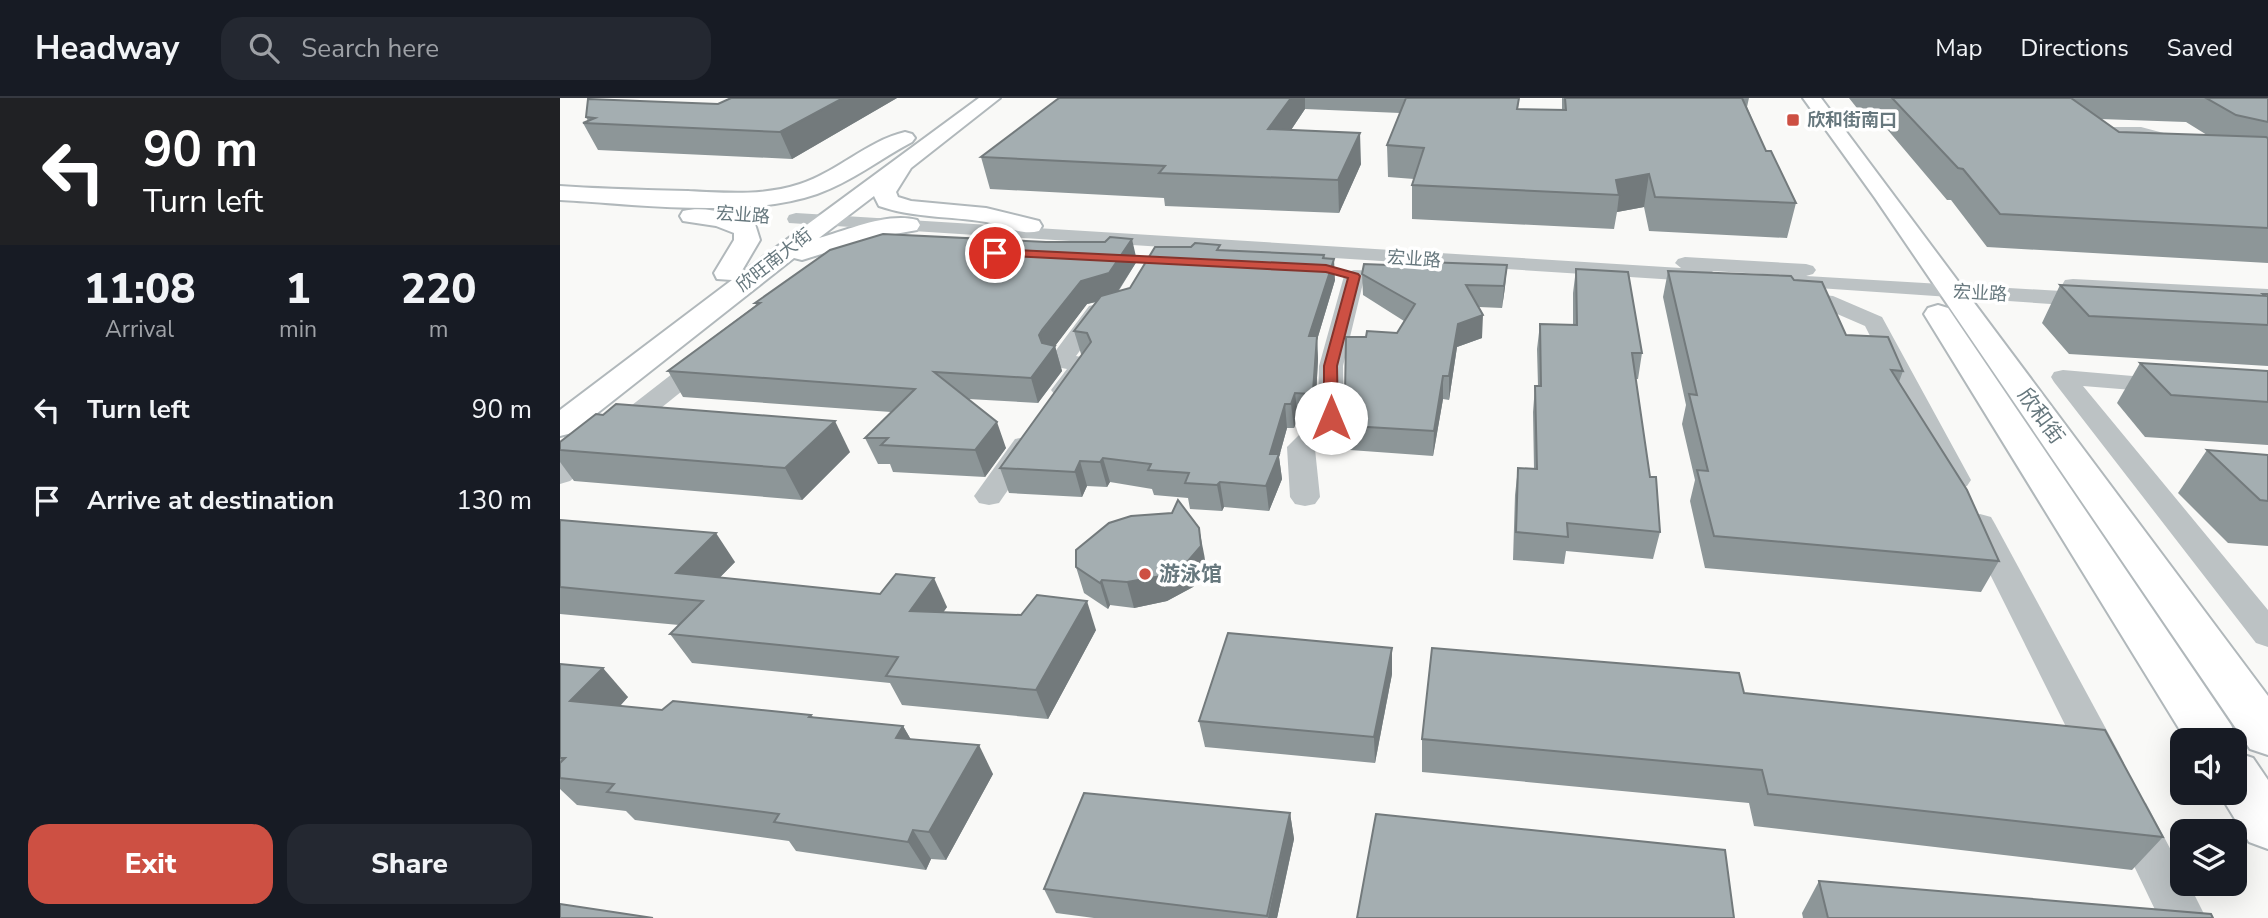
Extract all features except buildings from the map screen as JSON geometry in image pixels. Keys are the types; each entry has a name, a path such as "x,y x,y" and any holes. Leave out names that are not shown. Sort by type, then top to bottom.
{"street":[{"name":"欣旺南大街","path":"560,426 756,275 816,216 926,127 967,98"},
{"name":"欣旺南大街","path":"582,378 727,273 903,163 991,98"},
{"name":"欣和街","path":"1791,98 1871,194"},
{"name":"欣和街","path":"1812,98 1871,194 1932,284 2067,453 2268,734"},
{"path":"674,198 757,199 796,194 828,181 874,153 926,127"},
{"path":"2086,132 2141,132 2201,146"},
{"path":"903,163 885,192 887,201 908,208 986,215 1032,229"},
{"name":"宏业路","path":"560,193 674,198 908,225 1032,229 1432,270 2268,295"},
{"name":"宏业路","path":"560,203 816,216 1932,284 2268,310"},
{"path":"624,206 656,214 720,219 746,229 747,240 727,273"},
{"path":"756,275 793,255 832,240 908,225"},
{"path":"838,263 891,248"},
{"path":"973,252 1326,268 1354,276 1432,270 1825,301 1874,322 2183,918"},
{"path":"1304,497 1301,447 1331,418 1331,366 1354,276"},
{"name":"欣和街","path":"1932,284 2008,423 2205,728"},
{"path":"1052,408 1083,364 1060,361 1097,311 1124,304"},
{"path":"560,475 722,346"},
{"path":"2200,387 2063,377 2268,634"},
{"path":"2008,423 2008,414 2016,411 2027,415 2067,453"},
{"path":"989,496 1036,430"},
{"path":"2247,793 2268,825"}],"place":[{"name":"欣和街南口","path":"1793,120"},
{"name":"游泳馆","path":"1145,574"}],"route":[{"path":"995,253 1326,268 1354,276 1331,366 1331,418"}]}
